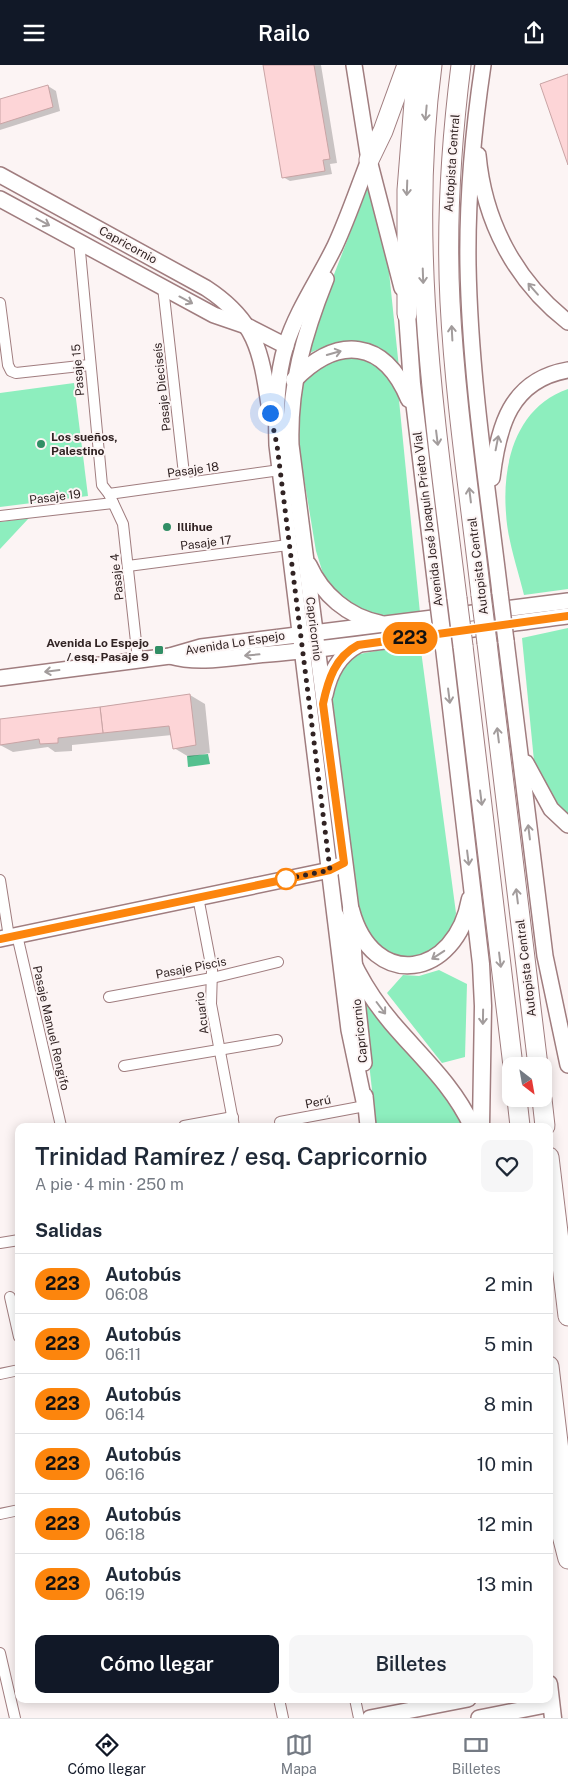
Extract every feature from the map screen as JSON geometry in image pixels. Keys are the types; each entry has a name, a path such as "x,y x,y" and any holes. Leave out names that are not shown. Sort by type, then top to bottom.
{"highway":[{"path":"369,160 386,122 407,65"},
{"path":"407,314 407,190 417,65"},
{"name":"Autopista Central","path":"432,65 423,169 423,295 431,388 512,1057"},
{"name":"Autopista Central","path":"461,65 450,180 450,301 456,387 491,594 487,643 537,1057"},
{"path":"518,1107 520,1123"},
{"path":"543,1107 545,1123"},
{"path":"553,1190 568,1316"},
{"path":"553,1400 568,1527"},
{"path":"553,1501 568,1559"}],"main road":[{"name":"Avenida José Joaquín Prieto Vial","path":"354,65 369,160 392,244 407,314 415,417 444,648 482,981 481,1123"},
{"path":"483,65 476,111 468,226 470,307 490,509 491,594 506,641 545,956 568,1065"},
{"path":"476,111 482,182 498,235 508,255 528,283 546,304 568,323"},
{"name":"Capricornio","path":"343,913 330,870 301,651 306,633 304,555 291,445 290,412 294,380 306,331 328,272 335,246 369,160"},
{"name":"Capricornio","path":"2,177 206,288 233,308 248,327"},
{"name":"Capricornio","path":"0,199 214,315 248,327 286,346"},
{"name":"Capricornio","path":"335,246 306,300 286,346 277,395 277,445 288,545 306,633 316,649 344,863 343,913 349,1030 366,1106"},
{"path":"248,327 262,362 277,445"},
{"path":"294,380 292,360 286,346 306,331"},
{"path":"294,380 314,361 332,353 350,350 369,353 386,363 398,377 415,417"},
{"path":"490,509 497,442 506,416 517,398 530,385 550,375 568,370"},
{"path":"304,555 318,581 340,604 362,618 388,625"},
{"name":"Avenida Lo Espejo","path":"0,678 170,655 193,648 568,601"},
{"name":"Avenida Lo Espejo","path":"170,655 185,659 202,660 301,651 568,616"},
{"path":"323,704 329,678 334,669 345,654 358,645"},
{"path":"519,746 545,801 568,825"},
{"path":"8,937 330,870 344,863"},
{"path":"343,913 374,953 399,964 418,964 437,957 457,938 468,907 471,882"},
{"path":"343,913 343,942 354,968 392,1023 450,1089 470,1123"},
{"name":"Capricornio","path":"354,968 368,1123"},
{"path":"370,1718 454,1703"},
{"path":"479,1718 552,1711"}],"street":[{"name":"Pasaje 15","path":"78,241 102,485 111,498"},
{"name":"Pasaje Dieciseís","path":"163,287 185,483"},
{"path":"0,303 8,365 11,371 16,373 89,365"},
{"name":"Pasaje 18","path":"111,498 185,483 280,470"},
{"name":"Pasaje 19","path":"0,516 111,498"},
{"name":"Pasaje 4","path":"111,498 123,525 138,659"},
{"name":"Pasaje 17","path":"128,566 288,545"},
{"name":"Pasaje Manuel Rengifo","path":"0,880 8,937 60,1123"},
{"name":"Acuario","path":"198,897 212,978 211,1004 234,1122"},
{"name":"Pasaje Piscis","path":"109,997 212,978 278,962"},
{"path":"124,1066 277,1040"},
{"name":"Perú","path":"280,1123 366,1106"},
{"path":"222,1123 234,1122"},
{"path":"0,1243 15,1240"},
{"path":"10,1297 15,1319"},
{"path":"0,1374 15,1371"},
{"path":"0,1514 15,1511"},
{"path":"0,1653 15,1718"},
{"path":"280,1703 283,1718"},
{"path":"356,1703 359,1718"}],"shaded area":[{"path":"370,182 388,262 399,368 377,351 366,345 356,343 344,342 333,344 306,355 303,354"},
{"path":"337,357 366,360 373,363 398,390 420,613 387,617 370,614 347,605 325,580 316,551 297,436 295,410 302,385 314,368"},
{"name":"Los sueños, Palestino","path":"74,383 88,496 0,507 0,393"},
{"path":"568,389 568,589 524,595 507,523 505,494 510,457 524,423 550,397"},
{"path":"29,518 0,549 0,522"},
{"path":"568,628 568,817 548,791 534,761 522,638"},
{"path":"420,643 456,913 450,932 437,948 429,954 409,960 399,959 390,955 360,934 329,703 332,682 354,655"},
{"path":"208,754 210,764 188,767 187,756"},
{"path":"439,970 467,984 465,1057 442,1063 387,993 403,975 419,976"},
{"path":"361,991 453,1102 464,1123 376,1123"}],"building":[{"path":"263,65 314,65 330,159 323,160 325,171 282,178"},
{"path":"568,74 568,165 540,84"},
{"path":"48,85 53,107 0,124 0,99"},
{"path":"190,694 196,745 173,749 169,726 103,733 100,707"},
{"path":"100,707 103,733 58,738 58,743 40,744 39,739 0,745 0,719"}],"bus line":[{"name":"223","path":"0,939 330,870 344,863 323,704 329,678 345,654 358,645 568,616"}],"place":[{"name":"Los sueños, Palestino","path":"41,444"},
{"name":"Illihue","path":"167,527"},
{"name":"Avenida Lo Espejo / esq. Pasaje 9","path":"159,650"}],"route":[{"path":"270,413 277,445 301,651 330,870 286,879"}]}
